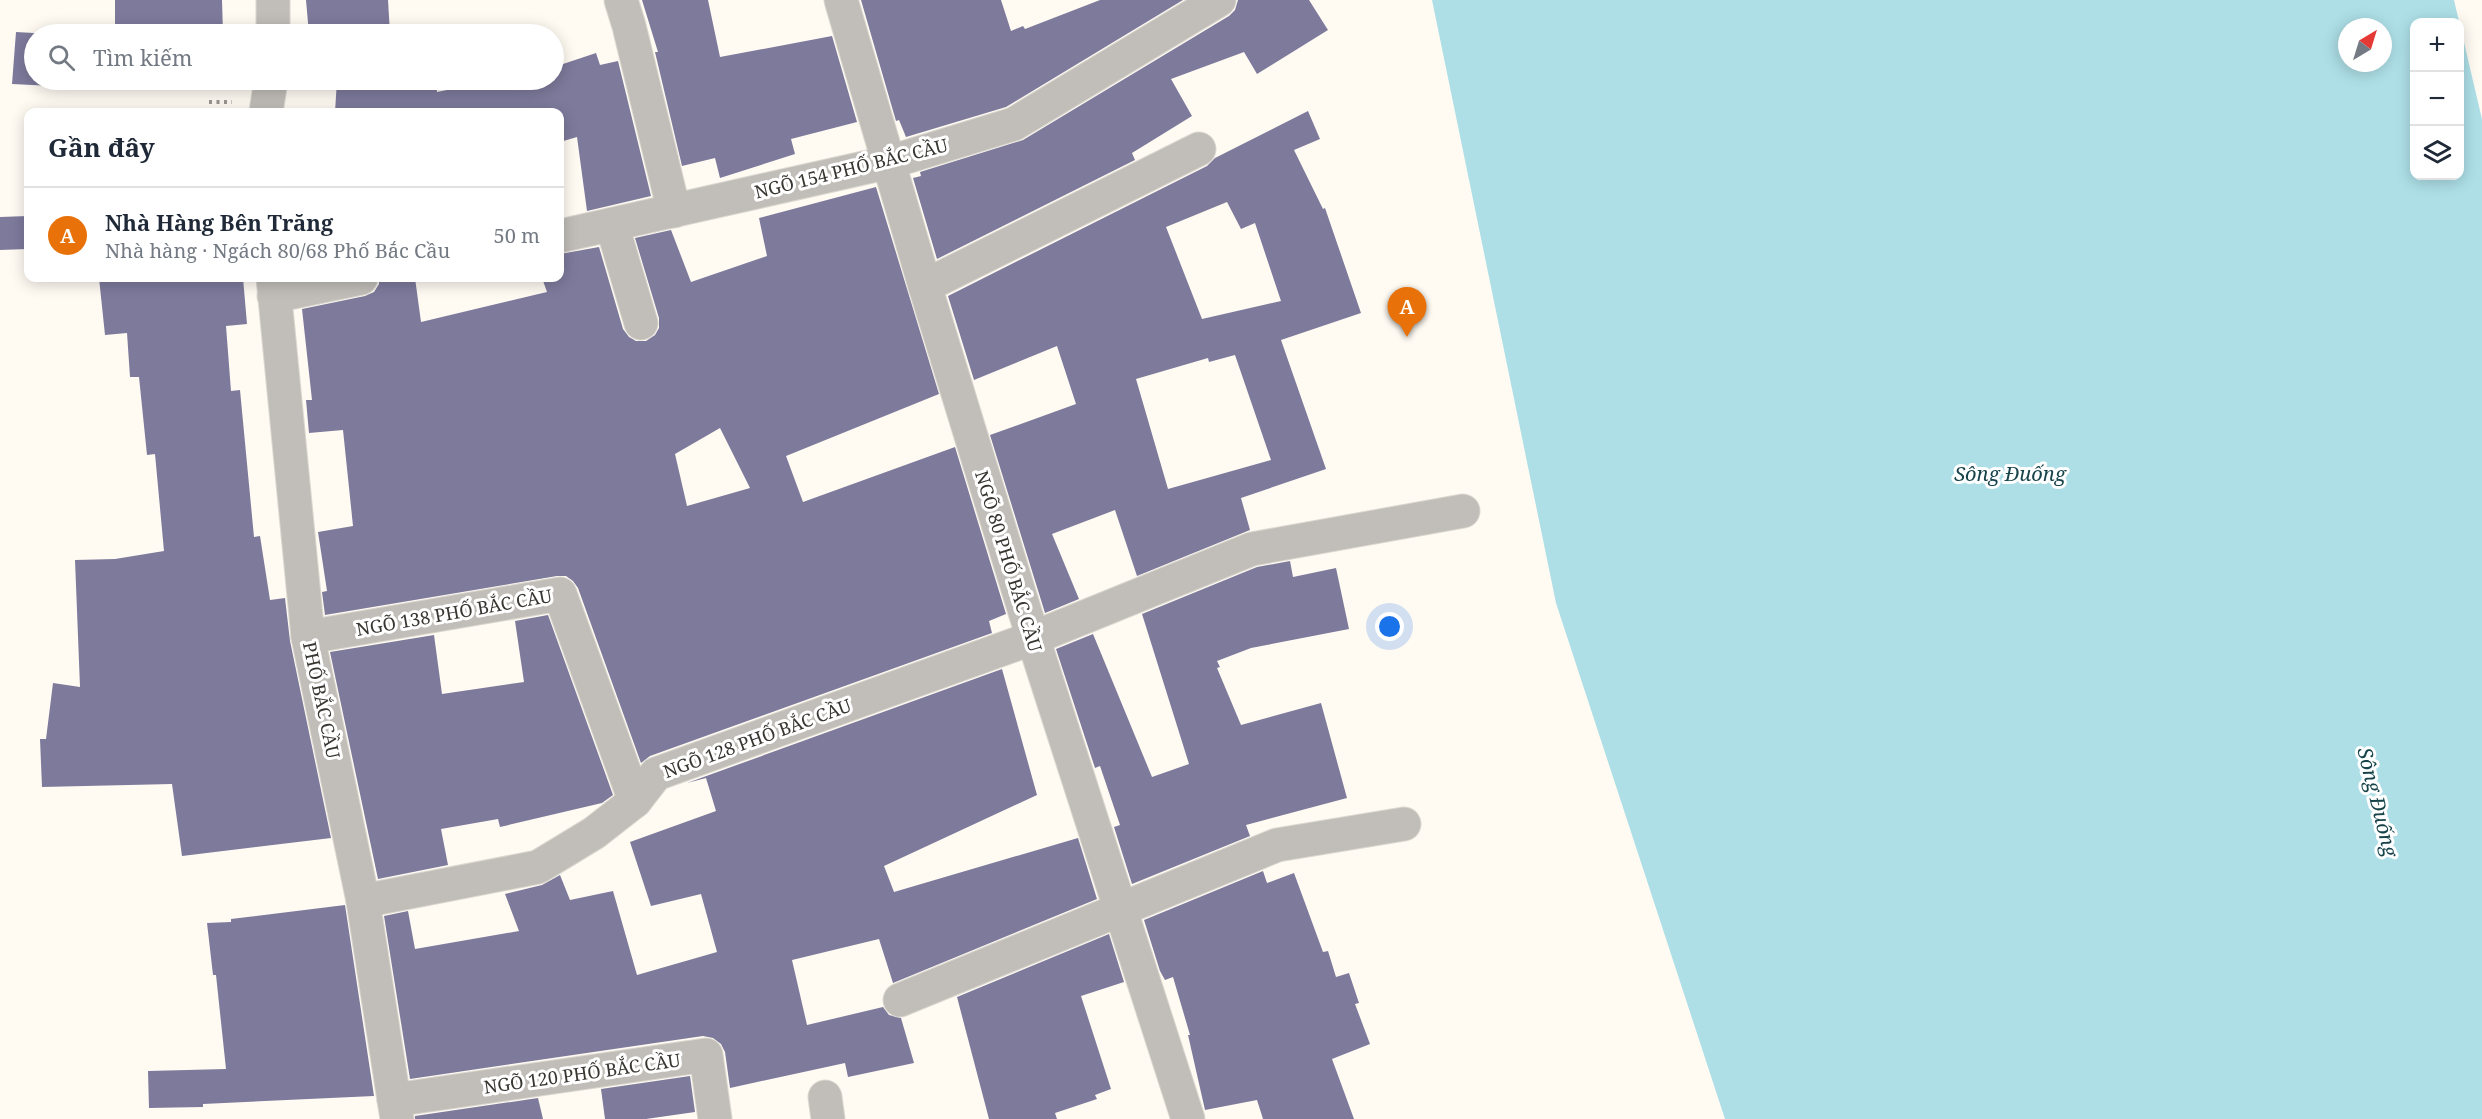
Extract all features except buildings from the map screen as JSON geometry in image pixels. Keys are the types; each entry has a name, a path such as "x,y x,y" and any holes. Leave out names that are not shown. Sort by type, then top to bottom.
{"street":[{"path":"273,0 273,24"},
{"path":"621,0 674,212"},
{"name":"NGÕ 80 PHỐ BẮC CẦU","path":"841,0 890,162 924,286 1033,638 1188,1119"},
{"name":"NGÕ 154 PHỐ BẮC CẦU","path":"564,235 890,162 1014,124 1219,0"},
{"path":"267,108 270,90"},
{"path":"924,286 1199,149"},
{"path":"612,225 641,323"},
{"path":"273,287 322,282"},
{"name":"PHỐ BẮC CẦU","path":"273,287 308,637 363,901 395,1110"},
{"name":"NGÕ 128 PHỐ BẮC CẦU","path":"363,901 538,867 594,833 635,801 656,774 1033,638 1252,549 1463,511"},
{"name":"NGÕ 138 PHỐ BẮC CẦU","path":"308,637 560,594 635,801"},
{"path":"900,1000 1277,845 1404,824"},
{"name":"NGÕ 120 PHỐ BẮC CẦU","path":"395,1110 706,1055 715,1119"}],"water":[{"name":"Sông Đuống","path":"1432,0 2454,0 2458,18 2410,18 2410,180 2464,180 2464,42 2482,119 2482,1119 1725,1119 1556,603"}],"place":[{"name":"Nhà Hàng Bên Trăng","path":"1407,337"}]}
